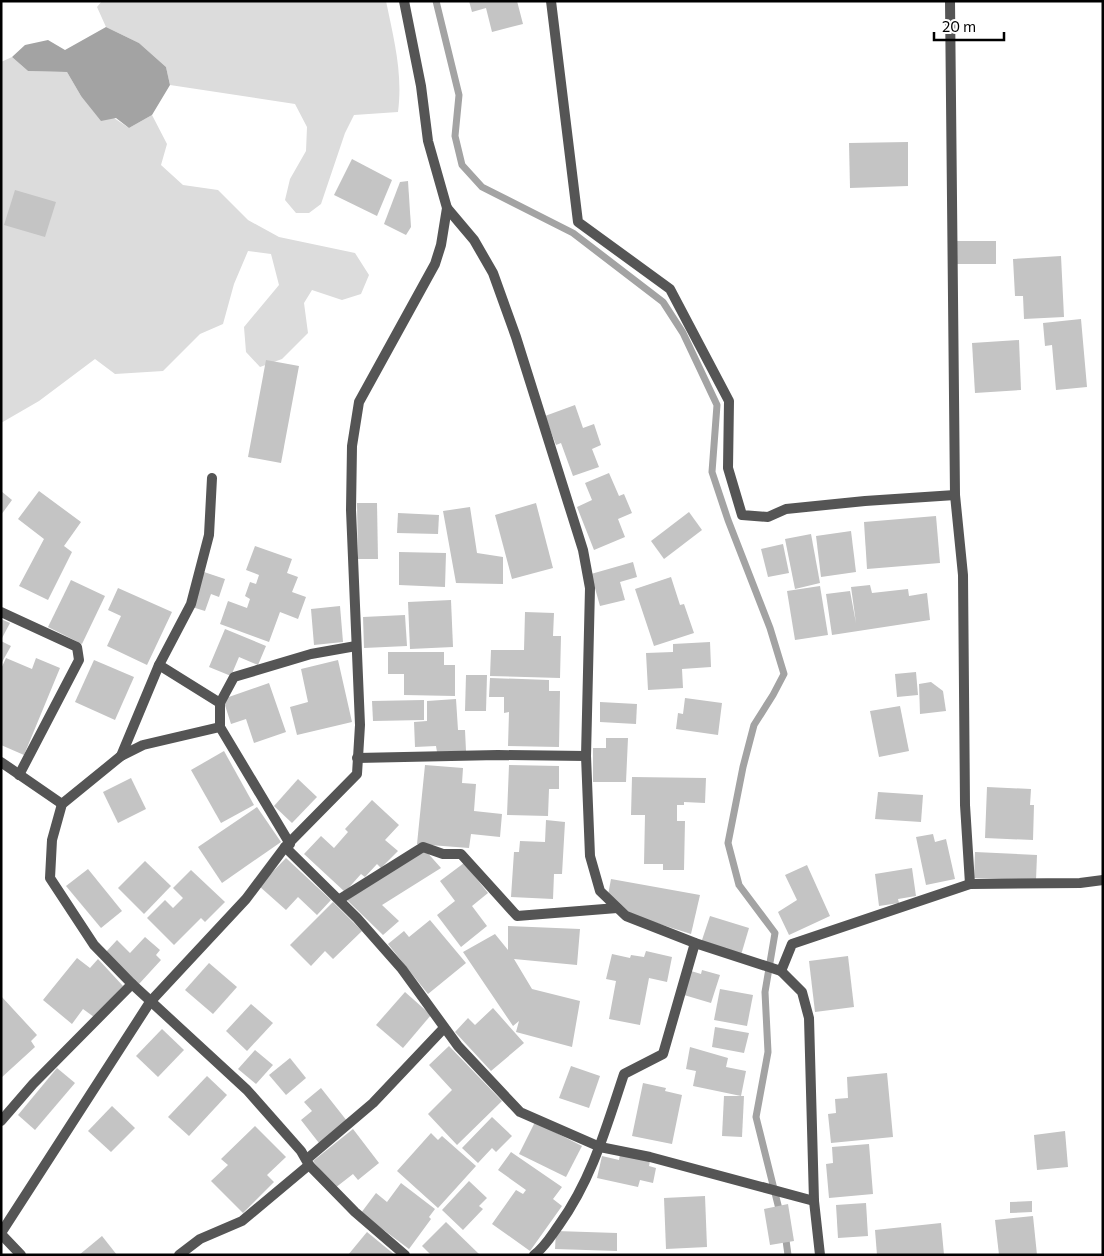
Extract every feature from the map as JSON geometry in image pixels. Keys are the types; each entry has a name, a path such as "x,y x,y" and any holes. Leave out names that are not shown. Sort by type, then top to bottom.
{"street":[{"path":"404,1 421,86 428,141 447,208 474,240 493,273 516,337 583,550 590,588 586,756 590,856 600,891 626,916 695,943 780,971 802,992 809,1018 814,1201 820,1255"},
{"path":"550,1 578,222 670,289 729,401 728,468 742,515 768,517 786,509 865,501 954,496"},
{"path":"950,1 954,496 963,575 965,805 970,884"},
{"path":"21,1255 1,1234 150,1002 246,899 288,846 357,774 360,725 351,510 352,446 359,402 435,264 441,245 447,208"},
{"path":"121,756 159,665 191,604 209,535 212,478"},
{"path":"1,612 77,646 79,660 19,775"},
{"path":"356,646 311,654 234,678 220,703 220,727 288,846 340,899 402,969 458,1046 520,1112 600,1147 650,1157 814,1201"},
{"path":"159,665 220,703"},
{"path":"220,727 143,745 121,756 62,804 52,840 50,878 94,945 150,1002 247,1090 308,1162 355,1212 405,1255"},
{"path":"357,758 498,755 586,756"},
{"path":"1,762 62,804"},
{"path":"340,899 423,847 443,854 461,854 517,916 618,908"},
{"path":"780,971 792,944 970,884 1080,883 1103,880"},
{"path":"534,1255 542,1249 566,1215 587,1180 624,1074 663,1054 695,943"},
{"path":"1,1121 33,1084 132,984"},
{"path":"179,1255 200,1239 242,1221 374,1103 444,1028"}],"shaded area":[{"path":"102,1 386,1 399,70 398,112 354,115 345,133 321,204 309,213 296,213 285,200 290,179 306,151 307,127 295,104 170,85 166,67 139,43 106,27 97,7"},
{"path":"106,27 139,43 166,67 170,85 152,115 129,128 116,118 101,121 81,96 67,72 28,71 12,57 25,45 48,40 65,50"},
{"path":"12,57 28,71 67,72 81,96 129,128 152,115 167,144 161,165 183,185 218,190 248,220 279,237 355,253 369,275 361,294 342,300 312,290 304,303 308,333 282,359 260,367 246,352 244,327 279,285 271,254 248,251 234,284 223,324 200,334 163,371 115,374 95,359 39,401 1,423 1,62"}],"building":[{"path":"469,1 517,1 523,24 492,32 486,8 472,12"},
{"path":"908,142 908,186 850,188 849,143"},
{"path":"352,159 392,180 377,216 334,195"},
{"path":"408,181 411,227 406,235 384,224 400,182"},
{"path":"15,190 56,202 45,237 4,225"},
{"path":"956,241 996,241 996,264 956,264"},
{"path":"1061,256 1064,317 1024,319 1023,296 1015,296 1013,259"},
{"path":"1081,319 1087,387 1056,390 1052,345 1045,346 1043,323"},
{"path":"1019,340 1021,390 975,393 972,343"},
{"path":"266,360 299,366 281,463 248,457"},
{"path":"575,405 583,428 594,424 601,445 592,449 599,467 573,476 561,443 556,445 545,416"},
{"path":"609,473 619,496 624,494 632,513 618,519 625,537 594,550 577,507 592,500 585,483"},
{"path":"1,491 12,500 1,515"},
{"path":"39,491 81,522 64,546 72,552 48,600 19,586 44,539 18,519"},
{"path":"357,503 377,503 378,559 358,559"},
{"path":"536,503 553,568 512,579 495,515"},
{"path":"470,507 477,553 503,557 503,584 456,583 443,511"},
{"path":"689,512 702,530 664,559 651,541"},
{"path":"398,513 439,515 438,534 397,533"},
{"path":"936,516 940,563 867,569 864,522"},
{"path":"851,531 856,572 821,577 816,536"},
{"path":"811,534 820,583 795,589 785,539"},
{"path":"783,544 789,573 768,577 761,549"},
{"path":"255,546 292,559 287,573 298,577 292,592 306,597 298,619 280,612 269,642 220,624 228,601 247,608 250,599 245,596 250,582 256,584 259,575 246,570"},
{"path":"399,552 446,553 445,587 399,585"},
{"path":"633,562 637,577 620,582 625,600 600,606 591,574"},
{"path":"204,572 225,579 219,597 211,594 205,611 192,607"},
{"path":"671,577 680,605 684,604 694,633 654,646 635,589"},
{"path":"71,580 105,596 82,644 48,627"},
{"path":"870,585 872,593 908,589 909,596 927,593 930,620 832,635 826,594 850,591 856,623 851,587"},
{"path":"820,586 828,635 795,640 787,591"},
{"path":"118,588 172,612 147,665 107,646 121,616 108,610"},
{"path":"451,600 453,647 410,649 408,602"},
{"path":"340,606 343,642 314,645 311,609"},
{"path":"525,612 554,613 553,636 561,636 560,678 490,676 491,650 524,650"},
{"path":"405,615 407,646 364,648 363,617"},
{"path":"1,619 10,623 1,640"},
{"path":"225,629 266,646 258,665 239,657 231,676 209,667"},
{"path":"1,641 11,646 1,664"},
{"path":"710,642 711,667 682,669 683,688 648,690 646,653 673,652 673,644"},
{"path":"388,652 444,652 444,665 455,665 455,696 404,695 404,674 388,674"},
{"path":"6,658 32,669 36,658 60,668 24,755 1,745 1,669"},
{"path":"94,660 134,677 115,720 75,702"},
{"path":"338,660 352,722 297,735 290,707 308,702 301,669"},
{"path":"916,672 918,695 897,697 895,674"},
{"path":"466,675 487,675 486,711 465,711"},
{"path":"490,678 549,680 549,691 560,691 559,747 508,746 509,712 504,713 504,697 489,697"},
{"path":"931,682 943,691 946,711 920,714 919,684"},
{"path":"269,683 286,732 254,743 246,719 231,724 223,699"},
{"path":"685,698 722,703 718,735 676,729 678,713 683,714"},
{"path":"456,699 458,730 465,730 466,751 437,752 436,746 415,747 414,722 427,721 427,701"},
{"path":"424,700 424,720 373,721 372,701"},
{"path":"600,702 637,704 636,724 600,722"},
{"path":"900,706 909,751 879,757 870,711"},
{"path":"606,738 628,738 626,782 593,782 593,748 606,748"},
{"path":"224,751 254,805 221,823 191,770"},
{"path":"425,765 463,768 462,783 476,784 474,811 502,814 500,837 471,834 469,848 417,844"},
{"path":"509,765 559,766 559,789 549,789 548,816 507,815"},
{"path":"632,777 706,778 705,803 684,802 684,805 677,805 677,821 685,821 684,870 663,870 663,864 644,864 645,815 631,815"},
{"path":"131,778 146,809 118,823 103,792"},
{"path":"298,779 317,797 292,823 274,806"},
{"path":"987,787 1031,789 1030,805 1034,805 1033,840 985,838"},
{"path":"878,792 923,795 921,822 875,819"},
{"path":"372,800 399,825 385,840 398,851 381,868 377,864 365,877 361,874 345,892 304,854 321,836 334,848 348,832 345,829"},
{"path":"257,807 281,842 222,883 198,847"},
{"path":"546,820 565,822 562,874 554,874 553,899 511,897 514,852 519,852 520,841 545,842"},
{"path":"933,834 935,842 946,839 955,879 926,885 916,837"},
{"path":"425,850 441,868 382,905 399,921 383,935 347,900"},
{"path":"975,852 1037,855 1036,880 974,878"},
{"path":"286,858 331,900 317,915 298,897 286,910 259,886"},
{"path":"145,861 171,886 144,914 118,888"},
{"path":"464,863 488,893 472,906 487,926 461,947 437,915 455,901 440,881"},
{"path":"807,865 830,916 789,935 778,912 797,900 785,875"},
{"path":"912,868 916,896 898,899 899,903 879,906 875,874"},
{"path":"88,869 122,911 101,928 66,886"},
{"path":"191,870 225,902 205,922 201,918 174,945 147,918 165,900 173,908 183,898 173,888"},
{"path":"611,879 700,895 691,934 628,914 608,895"},
{"path":"333,902 362,931 333,959 325,951 311,966 290,945"},
{"path":"710,916 749,928 741,955 701,943"},
{"path":"430,920 466,963 428,994 388,944 404,931 409,937"},
{"path":"508,926 580,929 577,965 514,959 532,989 580,1001 572,1047 516,1032 519,1021 513,1026 463,952 495,934 508,950"},
{"path":"145,937 160,950 156,955 161,960 139,984 105,953 117,940 130,953"},
{"path":"646,951 672,957 667,982 649,978 640,1025 609,1019 616,981 606,979 612,954 630,958 631,955 644,957"},
{"path":"848,956 854,1007 815,1012 809,961"},
{"path":"77,958 90,968 98,959 123,986 94,1017 83,1009 72,1024 43,1000"},
{"path":"209,963 237,987 213,1014 185,990"},
{"path":"702,970 720,975 711,1003 684,995 691,971 701,974"},
{"path":"720,989 753,995 747,1026 714,1020"},
{"path":"405,992 431,1015 403,1048 376,1025"},
{"path":"1,996 37,1035 31,1041 35,1047 1,1078"},
{"path":"251,1004 273,1023 247,1051 226,1031"},
{"path":"493,1008 524,1043 491,1071 455,1032 468,1018 475,1025"},
{"path":"715,1027 749,1033 744,1053 712,1047"},
{"path":"162,1029 184,1050 158,1077 136,1056"},
{"path":"449,1046 502,1101 457,1145 428,1114 452,1090 429,1065"},
{"path":"690,1047 728,1058 726,1067 746,1071 741,1096 693,1086 696,1071 686,1069"},
{"path":"255,1050 273,1065 256,1084 238,1069"},
{"path":"290,1058 306,1078 286,1095 269,1075"},
{"path":"571,1066 600,1076 589,1108 559,1098"},
{"path":"57,1068 75,1083 35,1130 18,1115"},
{"path":"887,1073 893,1137 831,1143 828,1114 836,1113 835,1099 848,1098 847,1077"},
{"path":"207,1076 227,1095 189,1136 168,1117"},
{"path":"643,1083 666,1088 665,1091 682,1095 672,1144 632,1136"},
{"path":"321,1088 347,1121 319,1143 301,1120 312,1111 304,1102"},
{"path":"724,1096 744,1096 742,1137 722,1136"},
{"path":"112,1106 135,1128 111,1152 88,1131"},
{"path":"492,1117 512,1136 496,1152 492,1148 478,1163 462,1148"},
{"path":"535,1122 582,1146 566,1177 519,1154"},
{"path":"255,1126 286,1157 267,1175 274,1182 243,1213 211,1181 228,1165 221,1159"},
{"path":"353,1129 379,1163 358,1180 353,1174 335,1188 313,1161"},
{"path":"1065,1131 1068,1167 1037,1170 1034,1135"},
{"path":"431,1133 438,1140 442,1136 476,1166 438,1208 397,1171"},
{"path":"869,1144 873,1194 829,1198 826,1164 833,1163 832,1147"},
{"path":"511,1152 562,1187 553,1199 562,1206 530,1251 492,1224 516,1190 523,1194 526,1190 498,1170"},
{"path":"620,1154 650,1161 649,1166 656,1168 653,1183 640,1180 638,1187 597,1178 602,1156 619,1160"},
{"path":"469,1181 487,1198 479,1206 483,1209 463,1230 442,1210"},
{"path":"401,1183 435,1209 429,1217 431,1219 409,1249 361,1213 376,1193 387,1202"},
{"path":"705,1196 707,1247 666,1249 664,1198"},
{"path":"1032,1201 1032,1212 1010,1213 1010,1202"},
{"path":"866,1203 868,1236 838,1238 836,1205"},
{"path":"788,1204 794,1241 770,1245 764,1209"},
{"path":"1033,1216 1037,1255 999,1255 995,1220"},
{"path":"446,1222 480,1255 431,1255 422,1246"},
{"path":"941,1223 944,1255 877,1255 875,1230"},
{"path":"556,1231 617,1233 617,1251 555,1249"},
{"path":"367,1232 395,1255 348,1255"},
{"path":"102,1236 117,1255 79,1255"}],"waterway":[{"path":"436,1 459,95 455,136 462,165 482,187 573,233 663,302 683,333 717,405 712,472 728,520 770,628 784,674 754,725 743,767 728,843 739,885 775,933 765,992 768,1052 756,1117 780,1213"},
{"path":"785,1233 788,1255"}]}
